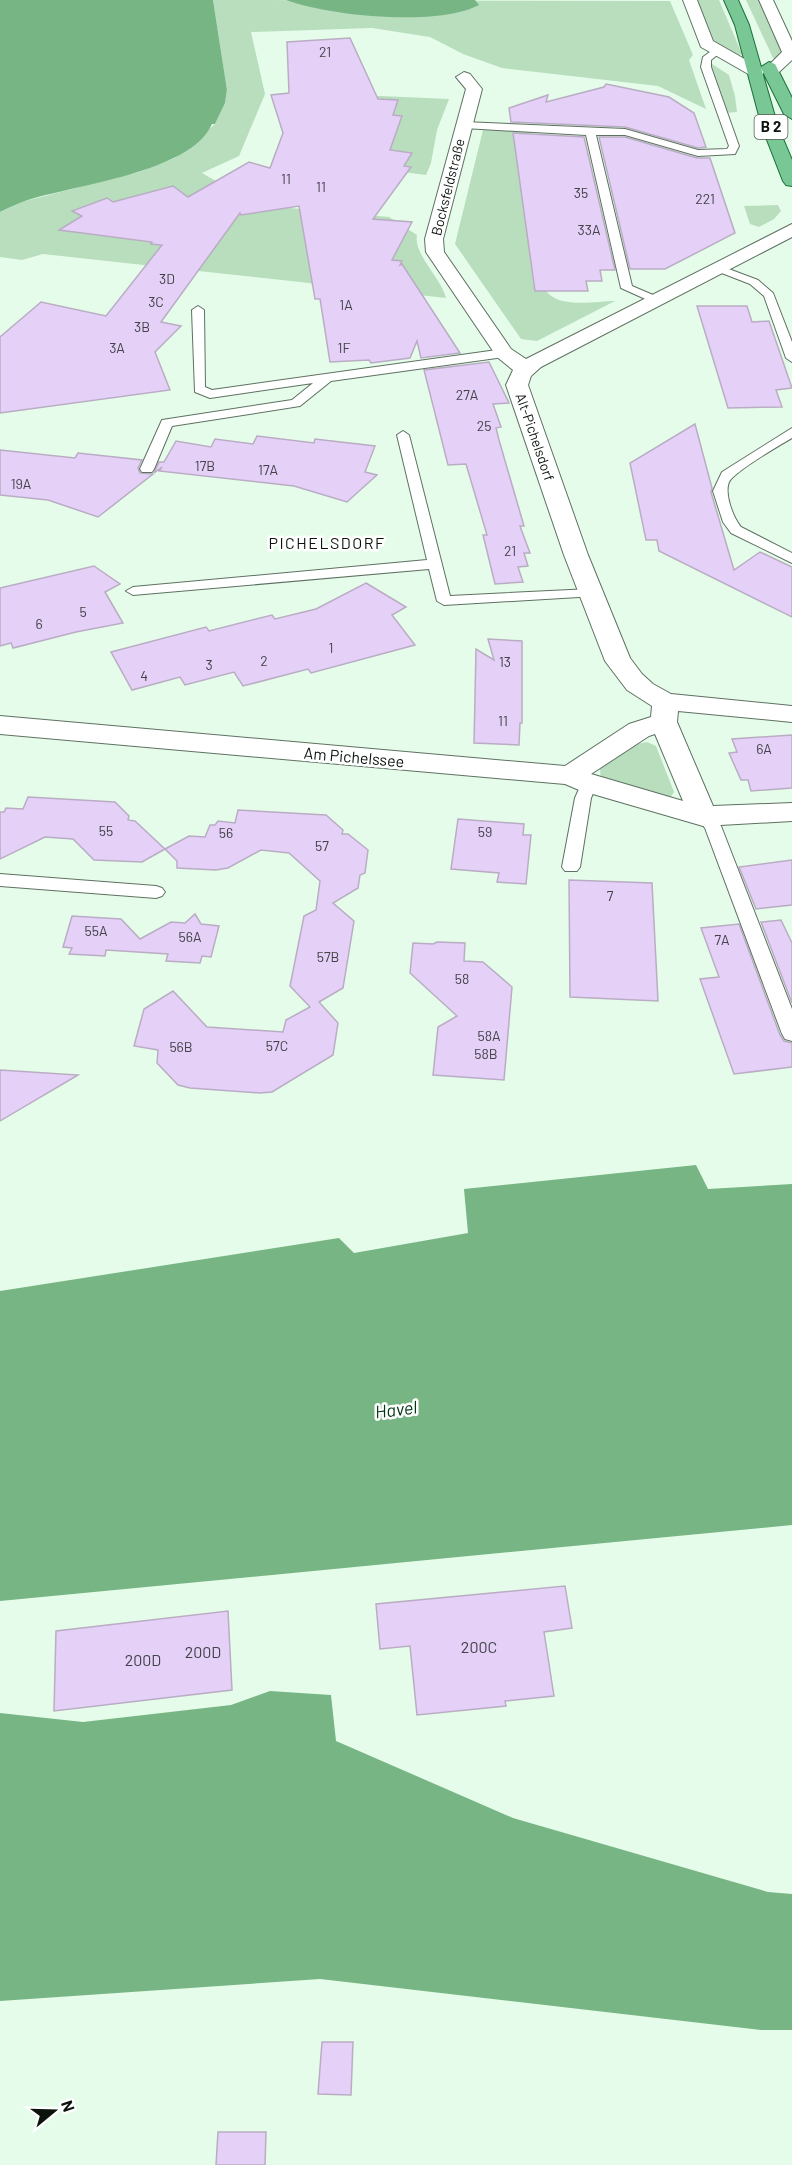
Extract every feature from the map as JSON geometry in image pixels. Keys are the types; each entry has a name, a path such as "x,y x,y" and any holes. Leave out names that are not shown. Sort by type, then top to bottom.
{"main road":[{"name":"B 2","path":"731,0 764,71 792,114"},
{"name":"B 2","path":"764,71 773,134 792,181"}],"street":[{"path":"690,0 706,44 764,71 790,53 766,0"},
{"name":"Bocksfeldstraße","path":"464,77 474,89 434,238 435,252 504,353 524,368"},
{"name":"Alt-Pichelsdorf","path":"665,712 638,686 618,661 576,555 518,390 518,377 524,368 792,230"},
{"path":"665,712 703,816 792,812"},
{"name":"Alt-Pichelsdorf","path":"580,779 639,730 665,712 792,714"},
{"name":"Am Pichelssee","path":"0,725 580,779 703,816"}],"lane":[{"path":"464,125 625,132 698,153 731,152 735,146 706,67 706,58 717,51"},
{"path":"590,132 627,288 656,300"},
{"path":"718,268 754,282 769,295 792,358"},
{"path":"198,310 199,389 210,394 504,353"},
{"path":"147,469 167,423 296,403 327,378"},
{"path":"792,432 727,475 720,492 730,522 736,530 792,559"},
{"path":"403,435 444,602 591,593"},
{"path":"134,591 435,564"},
{"path":"571,867 583,798 580,779"},
{"path":"703,816 713,826 792,1034"},
{"path":"0,880 156,892"}],"shaded area":[{"path":"213,0 670,1 693,55 689,60 706,109 658,86 502,68 463,54 430,37 372,28 251,32 265,94 239,156 202,173 257,205 389,217 417,235 419,250 446,298 43,254 22,260 0,257 0,212 25,201 139,172 175,158 215,124 225,103 227,90"},
{"path":"695,0 719,0 742,54 712,44"},
{"path":"746,0 759,0 782,49 776,59 773,58"},
{"path":"709,62 729,75 737,112 726,113"},
{"path":"381,96 449,99 437,130 431,163 426,175 307,160 331,99"},
{"path":"483,130 534,132 514,140 535,290 546,291 552,297 569,302 615,301 537,341 521,339 455,244"},
{"path":"778,205 781,211 774,219 759,227 750,224 744,206"},
{"path":"647,742 656,746 674,792 670,798 601,781 600,769 638,744"}],"water":[{"path":"0,0 213,0 227,90 225,103 215,124 212,124 200,141 181,154 156,166 25,201 0,212"},
{"path":"286,0 475,0 479,5 460,12 437,16 383,17 329,11"},
{"name":"Havel","path":"696,1165 708,1189 792,1184 792,1525 0,1601 0,1291 339,1238 354,1253 468,1233 464,1189"},
{"path":"270,1691 331,1695 336,1741 513,1818 768,1892 792,1894 792,2030 761,2030 320,1979 0,2001 0,1713 83,1722 231,1705"}],"building":[{"path":"350,38 378,99 398,100 393,115 402,116 390,150 412,153 404,166 411,167 373,219 412,222 392,260 402,261 400,265 402,264 460,353 421,358 417,341 410,358 371,363 369,360 330,362 320,299 315,299 299,206 241,215 240,213 161,322 181,326 155,352 170,390 0,413 0,337 41,302 106,316 162,245 59,230 82,216 72,211 107,198 113,202 173,186 188,197 249,162 270,168 283,133 271,95 289,93 287,42"},
{"path":"606,84 669,97 694,113 706,147 698,148 625,127 511,122 509,108 548,95 546,102 604,87"},
{"path":"513,133 584,137 615,270 600,270 602,281 586,281 588,291 535,291"},
{"path":"599,137 625,137 697,158 710,158 735,233 665,269 630,269"},
{"path":"697,306 747,306 752,322 769,321 792,388 776,390 782,407 728,408"},
{"path":"489,362 509,403 493,404 501,427 496,428 499,440 524,526 520,526 530,553 524,553 528,566 518,567 523,582 495,584 483,535 487,535 466,464 448,465 424,370"},
{"path":"695,424 712,488 711,492 734,570 760,552 792,567 792,617 659,551 657,540 646,540 630,463"},
{"path":"257,436 314,443 315,439 375,446 365,472 377,475 347,502 294,486 159,471 162,467 154,473 159,462 164,462 176,441 211,447 215,439 253,444"},
{"path":"0,450 75,458 78,453 142,460 138,468 140,473 153,474 98,517 48,500 0,495"},
{"path":"94,566 120,584 105,592 123,623 13,648 11,643 0,646 0,588"},
{"path":"366,583 406,607 392,615 415,645 311,673 308,669 243,686 234,672 185,685 180,677 132,690 111,652 206,627 209,631 272,615 275,619 316,609"},
{"path":"488,639 522,641 522,723 520,723 519,745 474,743 476,649 494,660"},
{"path":"792,735 792,788 751,791 748,780 741,780 729,753 737,752 732,739"},
{"path":"28,797 115,802 129,816 128,820 135,821 165,849 142,862 94,860 73,839 45,837 0,859 0,812 4,812 6,808 23,809"},
{"path":"238,810 326,815 343,830 342,834 348,834 368,850 365,873 360,875 358,888 333,903 354,921 343,988 319,1002 338,1023 333,1055 272,1092 260,1093 190,1088 178,1085 157,1063 158,1050 134,1046 144,1009 173,991 207,1027 283,1032 286,1020 310,1007 290,986 304,916 316,910 320,881 289,853 261,850 228,868 216,870 177,868 177,861 165,849 189,836 205,837 210,825 215,825 218,821 235,823"},
{"path":"458,819 524,824 523,835 531,835 526,884 497,882 499,873 451,869"},
{"path":"792,860 792,905 756,909 739,867"},
{"path":"569,880 652,883 658,1001 570,997"},
{"path":"195,914 201,924 219,926 211,957 202,956 200,963 166,961 168,954 106,950 105,956 69,954 72,948 63,947 72,916 121,919 140,939 171,922 185,923"},
{"path":"781,920 792,943 792,1003 761,922"},
{"path":"739,924 780,1035 784,1041 792,1043 792,1067 734,1074 700,979 719,977 701,928"},
{"path":"437,942 465,943 464,961 483,962 512,987 504,1080 433,1075 438,1027 457,1016 410,973 413,943 433,944"},
{"path":"0,1070 78,1075 0,1121"},
{"path":"565,1586 572,1628 544,1632 554,1696 505,1701 506,1706 417,1715 410,1646 380,1649 376,1604"},
{"path":"228,1611 232,1690 54,1711 56,1631"},
{"path":"322,2042 353,2042 351,2095 318,2094"},
{"path":"218,2132 266,2132 265,2165 216,2165"}],"district":[{"name":"PICHELSDORF","path":"327,543"}]}
